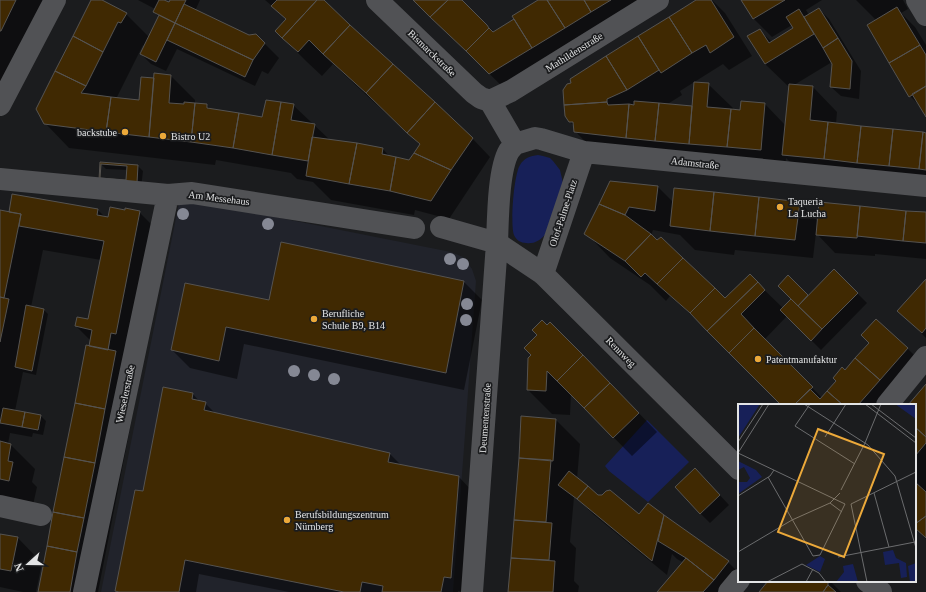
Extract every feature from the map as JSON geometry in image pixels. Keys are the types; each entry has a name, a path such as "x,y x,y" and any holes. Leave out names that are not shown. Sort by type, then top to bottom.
{"street":[{"path":"0,105 55,0"},
{"name":"Bismarckstraße","path":"377,0 474,93 481,98 490,101"},
{"name":"Mathildenstraße","path":"490,101 511,91 658,0"},
{"path":"917,0 926,15"},
{"path":"441,227 497,243 501,179 509,152 515,144 490,101"},
{"name":"Adamstraße","path":"515,144 534,138 584,152 926,186"},
{"name":"Olof-Palme-Platz","path":"543,274 584,152"},
{"name":"Am Messehaus","path":"0,179 168,195 192,193 414,228"},
{"name":"Wieselerstraße","path":"84,592 168,195"},
{"name":"Rennweg","path":"497,243 543,274 738,468"},
{"name":"Deumentenstraße","path":"472,592 497,243"},
{"path":"888,404 926,358"},
{"path":"0,506 41,514"},
{"path":"729,592 738,581"},
{"path":"868,582 880,592"}],"shaded area":[{"path":"538,155 550,158 553,161 560,170 563,183 545,235 536,242 524,243 519,241 514,235 512,221 514,188 520,165 525,159"},
{"path":"180,198 451,252 463,257 472,269 476,281 453,592 101,592"},
{"path":"647,420 689,462 648,502 609,471 605,466"}],"building":[{"path":"0,0 16,0 1,31 0,31"},
{"path":"91,0 102,0 127,13 121,23 118,22 103,52 73,36"},
{"path":"159,0 169,2 170,0 186,0 175,23 153,12"},
{"path":"277,0 317,0 282,38 275,31 286,19 271,6"},
{"path":"317,0 324,0 350,25 323,54 309,40 298,52 282,38"},
{"path":"413,0 448,0 430,17"},
{"path":"448,0 462,0 489,28 466,51 430,17"},
{"path":"538,0 547,0 565,28 532,48 512,16"},
{"path":"547,0 584,0 591,12 565,28"},
{"path":"584,0 611,0 591,12"},
{"path":"696,0 711,0 734,37 710,53 706,45 692,53 669,17"},
{"path":"741,0 785,0 753,19"},
{"path":"184,4 249,35 256,34 265,43 253,60 175,23"},
{"path":"897,7 920,45 889,63 867,25"},
{"path":"819,8 838,38 823,48 804,17"},
{"path":"799,9 814,34 765,64 747,36 760,29 769,43 793,28 786,17"},
{"path":"159,15 175,23 156,62 140,54"},
{"path":"669,17 692,53 661,73 638,36"},
{"path":"514,19 532,48 489,74 466,51 489,28 493,32"},
{"path":"175,23 253,60 245,77 167,40"},
{"path":"350,25 393,64 366,93 323,54"},
{"path":"73,36 103,52 86,86 55,71"},
{"path":"638,36 659,70 627,90 606,56"},
{"path":"838,38 852,61 850,89 830,87 832,64 823,48"},
{"path":"920,45 926,55 926,86 909,97 889,63"},
{"path":"606,56 627,90 607,99 607,102 564,105 563,90 567,84 571,83 570,79"},
{"path":"393,64 435,102 407,133 366,93"},
{"path":"55,71 86,86 81,93 111,97 106,132 44,124 36,109"},
{"path":"154,73 171,75 169,103 195,103 191,142 149,137"},
{"path":"141,77 154,78 149,137 106,132 111,97 139,100"},
{"path":"694,82 709,83 707,107 731,109 727,147 689,144"},
{"path":"789,84 813,86 810,120 828,122 824,159 782,155"},
{"path":"926,86 926,117 912,94"},
{"path":"266,100 281,102 272,155 233,148 239,113 262,117"},
{"path":"634,101 659,103 655,141 626,138 629,104 634,105"},
{"path":"741,101 765,103 761,150 727,147 731,109 740,110"},
{"path":"281,102 294,104 291,120 315,124 308,161 272,155"},
{"path":"435,102 473,138 451,170 414,153 420,144 407,133"},
{"path":"607,102 608,105 629,104 626,138 574,132 573,122 569,122 565,116 564,105"},
{"path":"195,103 207,104 207,108 239,113 233,148 191,142"},
{"path":"659,103 692,106 689,144 655,141"},
{"path":"828,122 861,126 857,163 824,159"},
{"path":"861,126 893,129 889,166 857,163"},
{"path":"893,129 923,132 919,169 889,166"},
{"path":"923,132 926,133 926,170 919,169"},
{"path":"312,137 357,143 349,184 306,176"},
{"path":"357,143 383,148 382,154 396,157 390,191 349,184"},
{"path":"414,153 451,170 431,201 390,191 396,157 409,160"},
{"path":"100,162 138,165 137,183 99,180","holes":["101,164 127,166 126,180 100,178"]},
{"path":"610,181 658,186 655,211 629,207 625,215 599,204"},
{"path":"674,188 714,192 710,231 670,226"},
{"path":"714,192 759,197 755,236 710,231"},
{"path":"12,194 98,209 97,215 108,217 110,207 140,211 116,334 111,333 108,350 89,346 92,330 75,326 77,317 88,319 104,241 19,226 21,214 9,212"},
{"path":"759,197 800,202 795,240 755,236"},
{"path":"819,202 860,206 857,238 816,235"},
{"path":"599,204 625,215 651,234 625,261 584,234"},
{"path":"860,206 906,211 903,241 857,236"},
{"path":"0,210 21,214 4,298 0,297"},
{"path":"906,211 926,212 926,243 903,241"},
{"path":"651,234 657,240 661,237 683,258 657,284 645,273 641,277 625,261"},
{"path":"281,242 464,281 446,373 226,327 219,361 171,350 185,283 269,300"},
{"path":"683,258 715,288 690,313 657,284"},
{"path":"834,269 858,293 822,329 798,306"},
{"path":"750,274 758,282 707,331 690,313 715,288 725,298"},
{"path":"788,275 808,295 798,306 778,286"},
{"path":"926,279 926,328 922,333 897,311"},
{"path":"758,282 765,290 741,314 754,328 729,353 707,331"},
{"path":"0,297 9,299 0,342"},
{"path":"791,299 822,329 811,341 780,310"},
{"path":"26,305 44,309 32,371 15,367"},
{"path":"876,319 908,348 880,380 855,358 869,343 861,335"},
{"path":"542,320 547,325 550,322 583,355 557,381 547,371 546,391 527,390 528,358 531,355 524,348 537,335 532,330"},
{"path":"754,328 813,387 795,404 780,404 729,353"},
{"path":"86,345 116,351 105,409 75,403"},
{"path":"583,355 610,383 584,408 557,381"},
{"path":"855,358 880,380 859,404 842,404 827,391 836,381 833,378 842,367 845,370"},
{"path":"610,383 639,413 613,438 584,408"},
{"path":"926,384 926,437 916,428 916,404 909,404"},
{"name":"Berufsbildungszentrum Nürnberg","path":"163,387 193,393 192,399 206,402 204,410 390,453 388,462 459,476 451,578 444,577 441,592 382,592 383,586 362,582 360,592 344,592 185,560 179,592 115,591 135,490 143,491"},
{"path":"810,389 820,399 827,391 842,404 795,404"},
{"path":"75,403 105,409 95,463 64,457"},
{"path":"3,408 25,412 22,427 0,423"},
{"path":"25,412 41,415 38,430 22,427"},
{"path":"521,416 556,419 553,461 519,458"},
{"path":"916,428 926,437 926,443 916,455"},
{"path":"0,441 11,444 8,461 13,462 9,481 0,479"},
{"path":"64,457 95,463 84,518 53,512"},
{"path":"519,458 551,460 546,522 514,520"},
{"path":"695,468 720,495 700,514 675,487"},
{"path":"569,471 588,486 577,499 558,485"},
{"path":"916,483 926,492 926,516 916,523"},
{"path":"588,486 598,495 602,495 606,491 610,490 639,514 648,503 664,515 652,561 577,499"},
{"path":"53,512 84,518 77,552 47,546"},
{"path":"664,515 729,561 714,580 686,558 658,541"},
{"path":"926,516 926,538 916,529 916,523"},
{"path":"514,520 552,523 549,560 511,558"},
{"path":"0,534 18,537 11,571 0,569"},
{"path":"47,546 77,552 70,592 38,592"},
{"path":"511,558 555,561 553,592 508,592"},
{"path":"686,558 714,580 703,592 657,592"},
{"path":"767,582 828,582 828,585 823,592 759,592"},
{"path":"828,585 836,592 823,592"}],"place":[{"name":"backstube","path":"125,132"},
{"name":"Bistro U2","path":"163,136"},
{"name":"Taqueria La Lucha","path":"780,207"},
{"name":"Berufliche Schule B9, B14","path":"314,319"},
{"name":"Patentmanufaktur","path":"758,359"},
{"name":"Berufsbildungszentrum Nürnberg","path":"287,520"}]}
